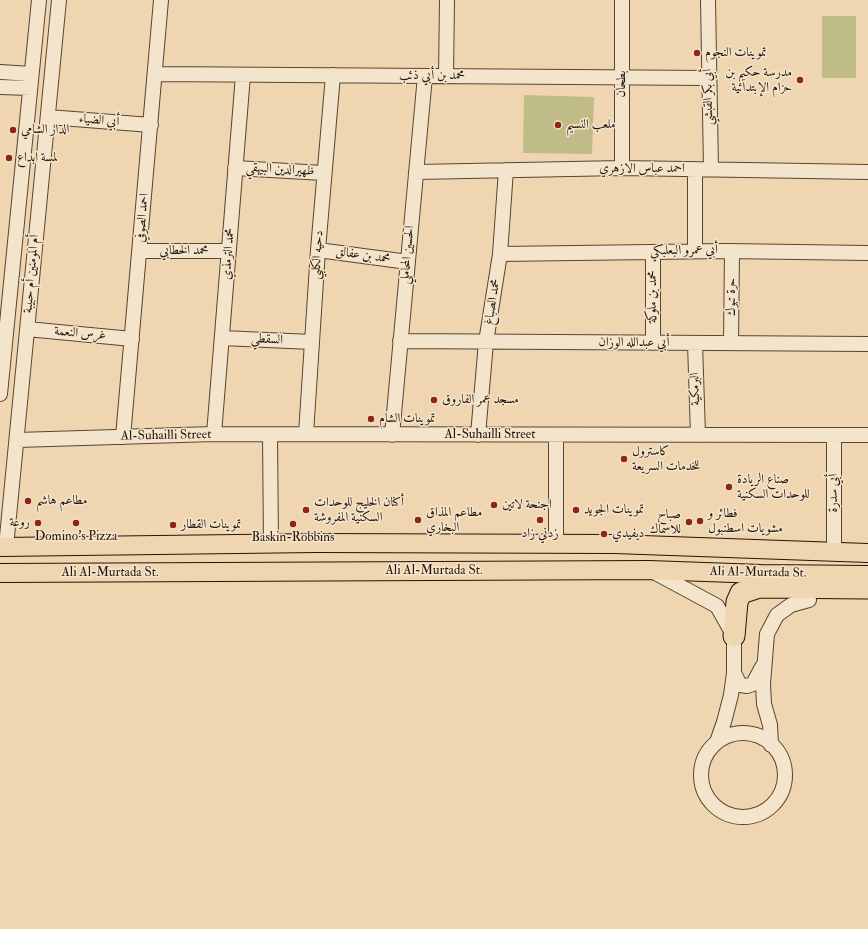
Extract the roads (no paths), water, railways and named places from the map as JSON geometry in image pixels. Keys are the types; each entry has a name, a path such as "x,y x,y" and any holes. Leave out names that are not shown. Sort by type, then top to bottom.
{"highway":[{"path":"734,636 737,602 741,593 758,587 868,588"},
{"path":"810,600 868,600"}],"main road":[{"name":"Ali Al-Murtada St.","path":"3,547 271,544 614,544 868,553"},
{"name":"Ali Al-Murtada St.","path":"0,574 649,570 761,574 868,575"}],"street":[{"name":"أم المومنين أم حبيبة","path":"0,394 39,0"},
{"name":"أم المومنين أم حبيبة","path":"3,547 16,440 59,0"},
{"name":"احمد الصوفي","path":"123,437 162,0"},
{"path":"446,0 446,76"},
{"name":"بطحان","path":"622,0 622,168"},
{"name":"أبي بكر القبشي","path":"708,0 711,169"},
{"path":"0,72 31,74"},
{"name":"محمد بن أبي ذئب","path":"155,74 709,78"},
{"name":"محمد الترمذي","path":"214,434 243,74"},
{"name":"دحيه الكلبي","path":"306,434 318,250 332,75"},
{"name":"الحسين المحاملي","path":"392,435 425,76"},
{"path":"0,87 30,88"},
{"name":"أبي الضياء","path":"48,117 151,125"},
{"name":"ظهيرالدين البيهقي","path":"235,168 324,173"},
{"name":"احمد عباس الازهري","path":"416,172 622,168 868,172"},
{"path":"695,169 695,251"},
{"name":"محمد الصباغ","path":"478,435 486,342 500,254 506,170"},
{"name":"محمد بن عفالق","path":"318,250 408,262"},
{"name":"محمد الخطابي","path":"140,251 229,251"},
{"name":"أبي عمرو البعلبكي","path":"500,254 695,251 868,253"},
{"name":"حرة تبوك","path":"731,343 732,251"},
{"name":"محمد بن ملوكة","path":"653,252 654,343"},
{"name":"غرس النعمة","path":"27,329 132,339"},
{"name":"السقطي","path":"222,338 312,342"},
{"name":"أبي عبدالله الوزان","path":"400,341 868,344"},
{"name":"البرمكية","path":"695,343 698,435"},
{"name":"Al-Suhailli Street","path":"16,440 214,434 868,435"},
{"path":"270,434 271,544"},
{"path":"556,435 556,544"},
{"name":"أبي سدرة","path":"834,435 834,552"},
{"path":"649,570 717,606 734,636 734,673 731,695 717,742 705,756 701,773 704,790 713,805 728,815 745,818 762,814 776,802 784,787 785,769 779,752 766,740 750,733 732,734 717,742"},
{"path":"771,745 770,725 764,704 763,684 767,634 777,615 791,605 810,600"},
{"path":"734,673 740,685 747,686 753,684 764,663"}],"place":[{"name":"تموينات النجوم","path":"697,53"},
{"name":"مدرسة حكيم بن حزام الإبتدائية","path":"800,80"},
{"name":"ملعب النسيم","path":"558,125"},
{"name":"الدار الشامي","path":"13,130"},
{"name":"لمسة ابداع","path":"9,158"},
{"name":"مسجد عمر الفاروق","path":"434,400"},
{"name":"تموينات الشام","path":"371,419"},
{"name":"كاسترول للخدمات السريعة","path":"624,459"},
{"name":"صناع الريادة للوحدات السكنية","path":"729,487"},
{"name":"مطاعم هاشم","path":"28,501"},
{"name":"اجنحة لاتين","path":"494,505"},
{"name":"أكنان الخليج للوحدات السكنية المفروشة","path":"306,510"},
{"name":"تموينات الجويد","path":"576,510"},
{"name":"مطاعم المذاق البخاري","path":"418,520"},
{"name":"زدني زاد","path":"540,520"},
{"name":"فطائر و مشويات اسطنبول","path":"700,521"},
{"name":"صباح للاسماك","path":"689,522"},
{"name":"روعة","path":"38,523"},
{"name":"Domino's Pizza","path":"76,523"},
{"name":"Baskin-Robbins","path":"293,524"},
{"name":"تموينات القطار","path":"173,525"},
{"name":"ديفيدي","path":"604,534"}]}
